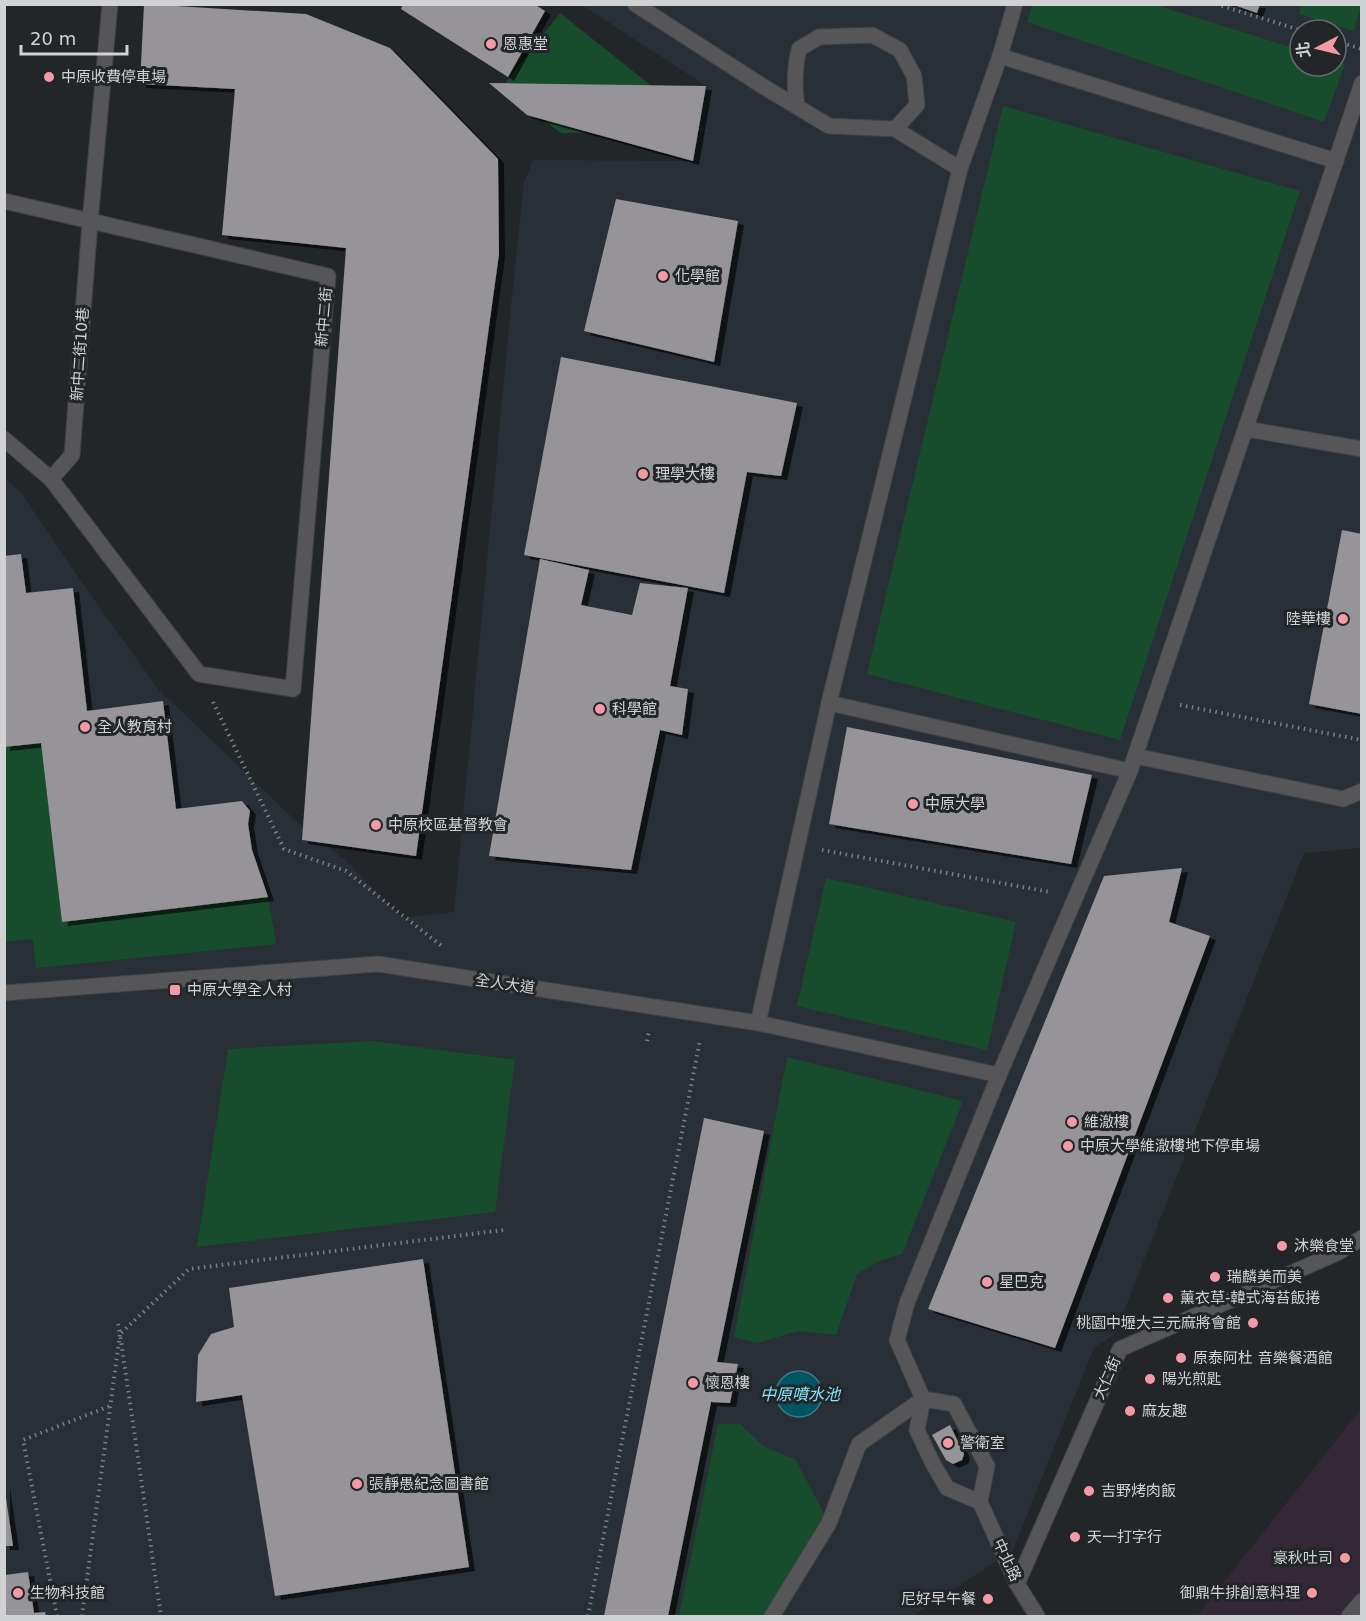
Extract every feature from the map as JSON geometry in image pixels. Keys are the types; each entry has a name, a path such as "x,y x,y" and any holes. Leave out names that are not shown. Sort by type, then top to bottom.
{"street":[{"name":"新中二街10巷","path":"51,479 72,455 110,4"},
{"path":"635,4 829,126 895,129 960,169"},
{"path":"758,1023 829,704 960,169 1000,56 1015,4"},
{"path":"797,106 794,86 799,49 819,37 872,35 900,50 914,76 917,105 895,129"},
{"path":"1000,56 1336,161"},
{"path":"772,1617 829,1523 859,1444 923,1399 954,1404 987,1466 980,1502 947,1488 932,1462 917,1430 923,1399 897,1340 907,1303 999,1075 1132,764 1362,83"},
{"name":"新中二街","path":"4,201 328,276 294,689 199,674"},
{"path":"1246,429 1362,449"},
{"path":"4,439 51,479 199,674"},
{"path":"829,704 1132,764 1343,799 1362,791"},
{"name":"全人大道","path":"4,993 378,964 758,1023 999,1075"},
{"name":"大仁街","path":"1017,1584 1120,1349 1337,1253 1362,1238"},
{"name":"中北路","path":"980,1502 1017,1584 1037,1617"},
{"path":"1348,1617 1362,1601"}],"path":[{"path":"1216,4 1288,26"},
{"path":"199,674 285,849 346,871 444,947"},
{"path":"1154,700 1362,740"},
{"path":"797,845 1076,897"},
{"path":"588,1617 706,1014"},
{"path":"82,1617 120,1334 189,1269 504,1230"},
{"path":"118,1324 161,1617"},
{"path":"57,1617 23,1440 111,1406"}],"shaded area":[{"name":"中原大學","path":"582,5 1361,5 1361,848 1304,853 1115,1334 1094,1348 1013,1550 913,1616 5,1616 4,477 22,494 159,690 297,822 344,859 402,918 454,912 524,182 533,160 693,161 706,86"},
{"path":"1361,1409 1361,1616 1197,1616"}],"green space":[{"path":"1033,4 1156,5 1288,46 1288,78 1340,78 1324,122 1027,22"},
{"path":"1301,4 1361,5 1354,31 1348,29 1348,18 1312,18 1299,14"},
{"path":"560,13 708,131 561,133 502,87"},
{"path":"1003,106 1300,191 1120,740 867,674"},
{"path":"41,743 62,922 268,897 276,944 36,968 33,939 5,942 4,747"},
{"path":"826,878 1016,922 987,1050 797,1006"},
{"path":"371,1041 515,1060 495,1212 197,1247 228,1049"},
{"path":"787,1057 963,1101 902,1254 879,1261 857,1274 836,1335 798,1331 757,1343 734,1337"},
{"path":"718,1424 740,1424 763,1446 796,1460 829,1523 772,1616 679,1616"}],"water":[{"name":"中原噴水池","path":"799,1371 815,1378 822,1394 815,1410 799,1417 783,1410 776,1394 783,1378"}],"building":[{"path":"144,4 306,14 390,48 498,159 499,254 416,856 302,840 346,248 222,235 235,89 140,84"},
{"name":"恩惠堂","path":"403,4 534,4 545,11 508,77 401,9"},
{"path":"1231,4 1260,4 1257,13"},
{"path":"489,83 706,86 693,161 527,115"},
{"name":"化學館","path":"616,199 738,221 714,362 584,331"},
{"name":"理學大樓","path":"561,357 797,403 781,476 747,472 724,593 524,555"},
{"name":"陸華樓","path":"1342,530 1362,534 1362,714 1309,704"},
{"name":"全人教育村","path":"21,554 26,593 73,588 87,711 163,701 176,809 242,801 250,811 248,824 252,850 268,897 62,922 41,743 4,747 4,556"},
{"name":"科學館","path":"540,559 589,570 581,605 632,615 640,583 688,588 670,686 688,689 682,735 660,730 631,870 489,856"},
{"path":"847,727 1092,775 1071,864 829,824"},
{"name":"維澈樓","path":"1182,868 1169,922 1210,936 1055,1348 928,1309 1104,876"},
{"name":"懷恩樓","path":"704,1118 764,1131 717,1362 738,1364 730,1403 711,1402 668,1616 604,1616"},
{"name":"張靜愚紀念圖書館","path":"423,1259 469,1567 275,1596 242,1395 196,1402 198,1355 211,1334 234,1327 229,1288"},
{"name":"警衛室","path":"950,1425 964,1454 962,1460 953,1464 946,1460 932,1435"},
{"path":"4,1484 13,1546 4,1546"},
{"name":"生物科技館","path":"28,1572 34,1613 45,1612 46,1616 5,1616 5,1575"}],"place":[{"name":"恩惠堂","path":"491,44"},
{"name":"中原收費停車場","path":"49,77"},
{"name":"化學館","path":"663,276"},
{"name":"理學大樓","path":"643,474"},
{"name":"陸華樓","path":"1343,619"},
{"name":"科學館","path":"600,709"},
{"name":"全人教育村","path":"85,727"},
{"name":"中原大學","path":"913,804"},
{"name":"中原校區基督教會","path":"376,825"},
{"name":"中原大學全人村","path":"175,990"},
{"name":"維澈樓","path":"1072,1122"},
{"name":"中原大學維澈樓地下停車場","path":"1068,1146"},
{"name":"沐樂食堂","path":"1282,1246"},
{"name":"瑞麟美而美","path":"1215,1277"},
{"name":"星巴克","path":"987,1282"},
{"name":"薰衣草-韓式海苔飯捲","path":"1168,1298"},
{"name":"桃園中壢大三元麻將會館","path":"1253,1323"},
{"name":"原泰阿杜 音樂餐酒館","path":"1181,1358"},
{"name":"陽光煎匙","path":"1150,1379"},
{"name":"懷恩樓","path":"693,1383"},
{"name":"麻友趣","path":"1130,1411"},
{"name":"警衛室","path":"948,1443"},
{"name":"張靜愚紀念圖書館","path":"357,1484"},
{"name":"吉野烤肉飯","path":"1089,1491"},
{"name":"天一打字行","path":"1075,1537"},
{"name":"豪秋吐司","path":"1345,1558"},
{"name":"生物科技館","path":"18,1593"},
{"name":"御鼎牛排創意料理","path":"1312,1593"},
{"name":"尼好早午餐","path":"988,1599"}]}
